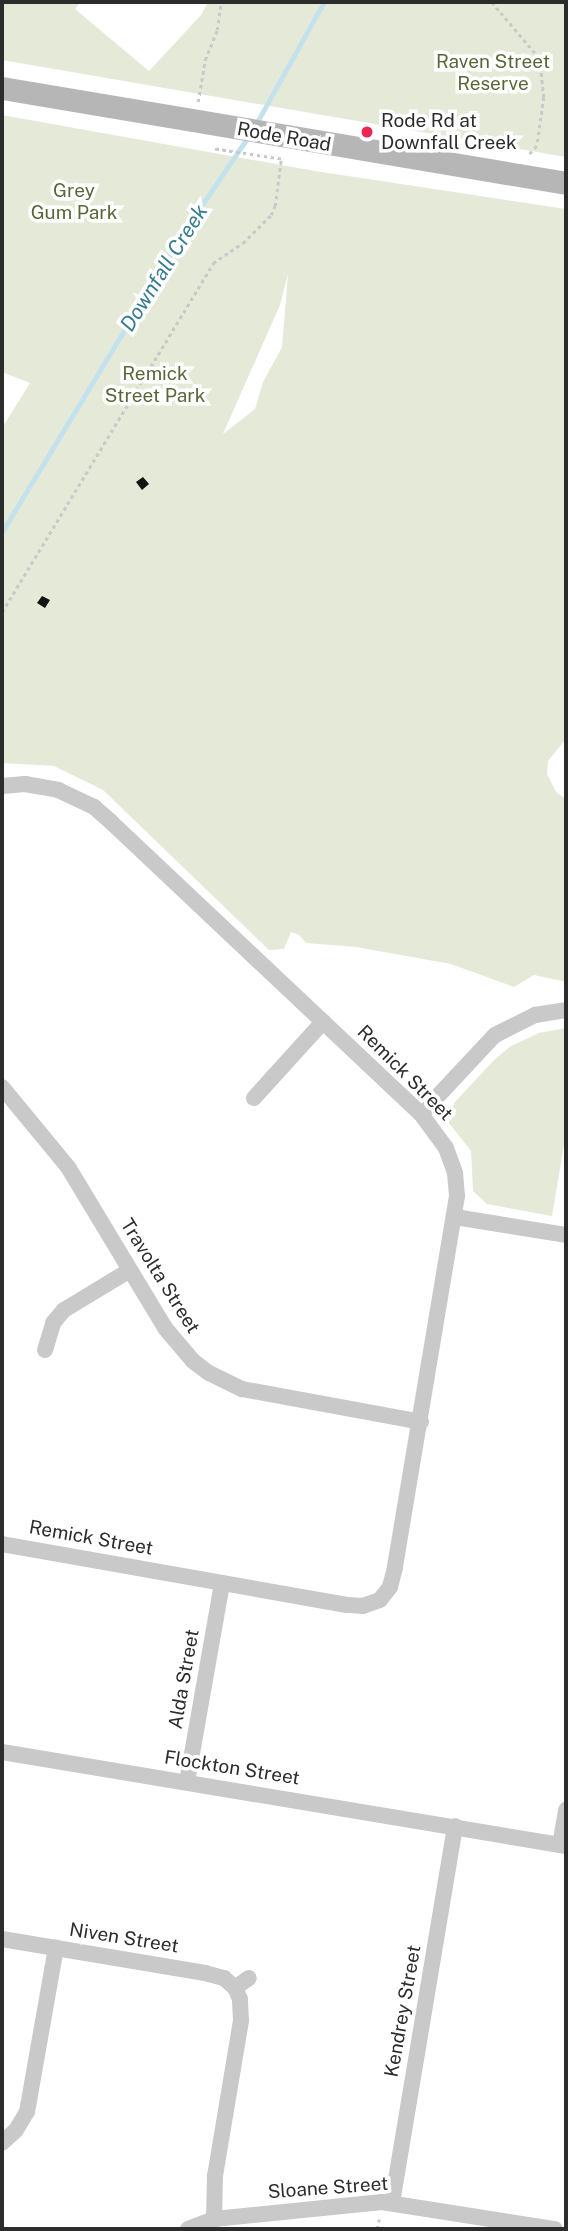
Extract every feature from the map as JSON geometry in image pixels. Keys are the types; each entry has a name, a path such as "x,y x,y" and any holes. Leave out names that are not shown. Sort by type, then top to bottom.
{"main road":[{"name":"Rode Road","path":"2,88 566,183"}],"street":[{"name":"Remick Street","path":"2,786 43,786 78,798 94,807 421,1114 441,1139 451,1160 456,1186 454,1217 393,1582 380,1600 356,1607 2,1544"},
{"path":"421,1114 495,1035 535,1015 566,1010"},
{"path":"254,1098 323,1023"},
{"name":"Travolta Street","path":"2,1088 62,1159 180,1348 193,1362 227,1383 261,1394 421,1422"},
{"path":"454,1217 566,1236"},
{"path":"45,1350 54,1323 64,1310 130,1270"},
{"name":"Alda Street","path":"187,1782 222,1583"},
{"path":"380,1600 389,1615"},
{"name":"Flockton Street","path":"2,1752 563,1845"},
{"path":"563,1845 566,1810"},
{"name":"Kendrey Street","path":"392,2203 456,1826"},
{"name":"Niven Street","path":"2,1940 205,1973 225,1978 235,1988"},
{"path":"2,2143 16,2130 27,2112 56,1948"},
{"path":"214,2219 213,2189 242,2020 240,1999 235,1988 249,1978"},
{"name":"Sloane Street","path":"188,2229 214,2219 371,2202 555,2229"}],"path":[{"path":"197,102 205,60 217,30 221,2"},
{"path":"492,2 540,59 544,97 537,146 529,155"},
{"path":"2,611 213,263 245,245 271,215 275,206 281,159 215,149"}],"green space":[{"name":"Raven Street Reserve","path":"2,2 81,2 75,9 149,71 201,15 208,2 566,2 566,157 2,60"},
{"path":"2,115 315,171 566,209 566,739 548,761 547,774 556,792 566,799 566,982 534,975 514,987 451,964 356,947 306,943 299,935 291,932 284,949 269,950 103,790 54,766 2,763 2,428 30,383 2,372","holes":["288,274 282,347 263,382 255,409 223,434 280,305"]},
{"path":"566,1028 566,1133 552,1216 487,1204 473,1191 471,1151 449,1123 449,1113 455,1102 495,1059 511,1046 539,1033"}],"building":[{"path":"143,477 149,484 142,490 136,482"},
{"path":"42,596 50,600 45,608 37,603"}],"waterway":[{"name":"Downfall Creek","path":"256,124 324,2"},
{"name":"Downfall Creek","path":"2,532 185,230 248,137"}],"place":[{"name":"Rode Rd at Downfall Creek","path":"367,132"}],"park label":[{"name":"Grey Gum Park","path":"74,202"},
{"name":"Remick Street Park","path":"155,385"}]}
